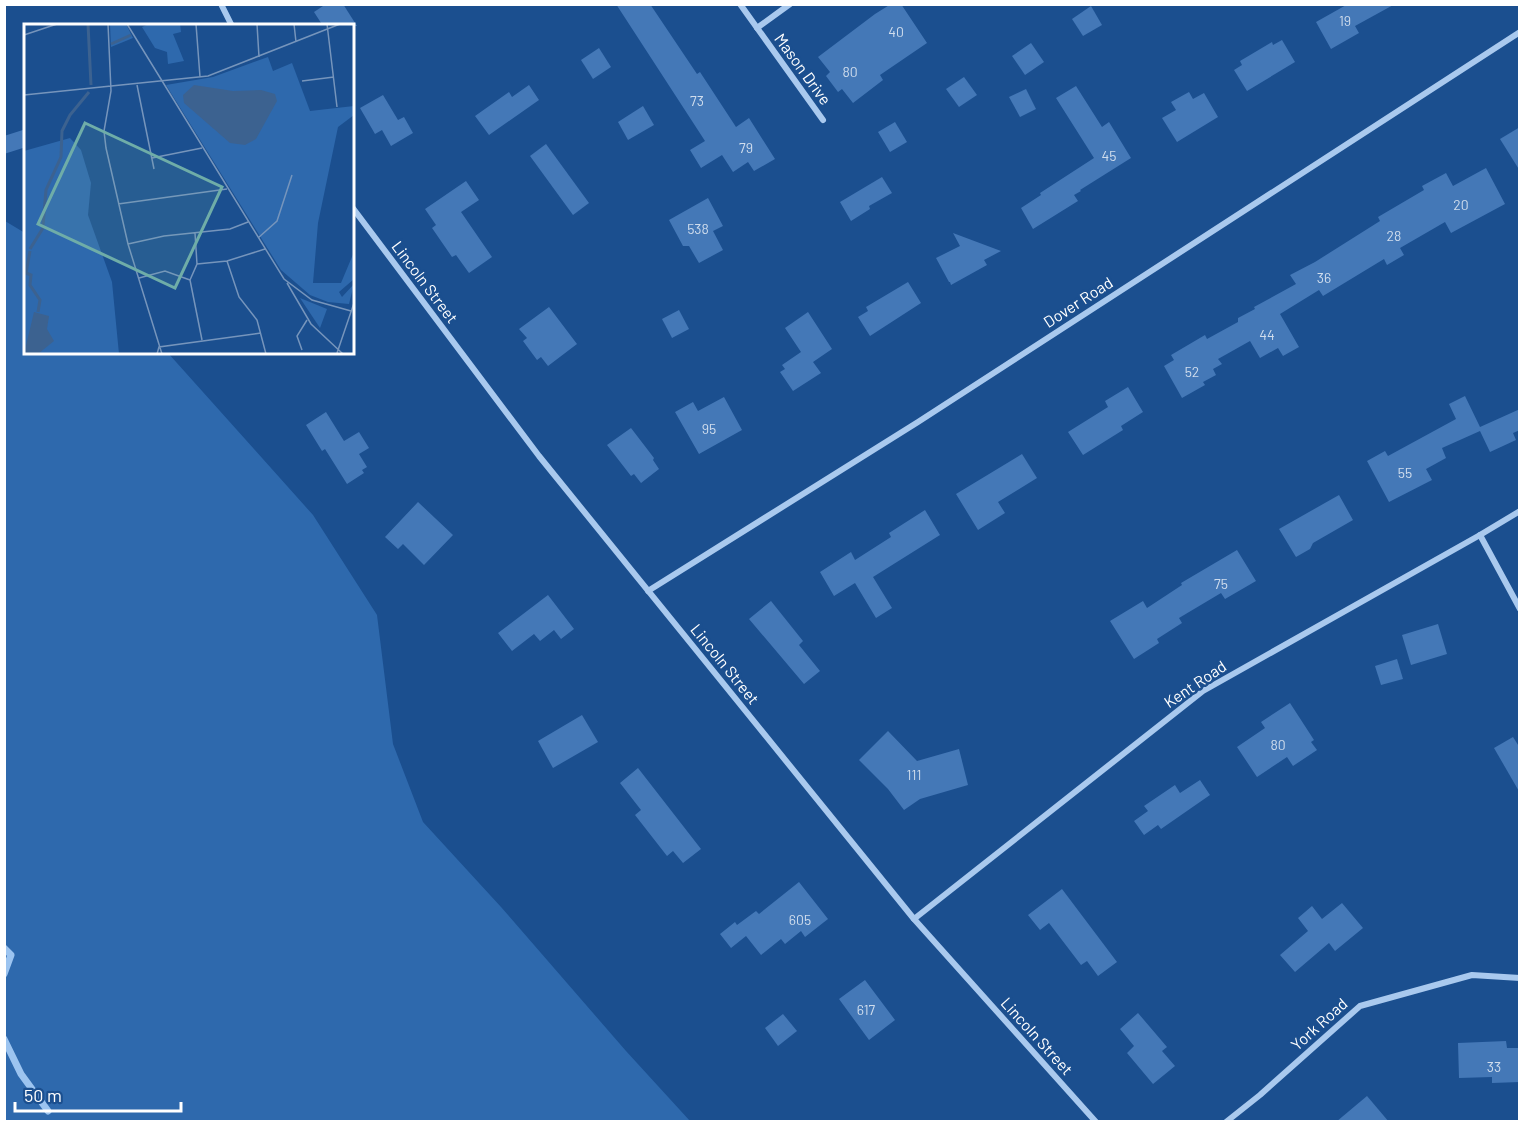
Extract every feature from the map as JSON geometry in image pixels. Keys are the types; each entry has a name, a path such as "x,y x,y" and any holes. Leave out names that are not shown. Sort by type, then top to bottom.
{"street":[{"path":"221,4 231,24"},
{"name":"Mason Drive","path":"740,4 823,120"},
{"path":"757,28 790,4"},
{"name":"Dover Road","path":"648,591 918,422 1520,32"},
{"name":"Lincoln Street","path":"354,210 539,456 914,919 1096,1122"},
{"name":"Kent Road","path":"914,919 1203,691 1520,511"},
{"path":"1480,535 1520,609"},
{"name":"York Road","path":"1226,1122 1260,1095 1360,1006 1472,975 1520,978"}],"shaded area":[{"path":"5,221 24,232 24,354 169,354 313,515 377,615 393,744 423,822 690,1121 5,1121"}],"building":[{"path":"326,4 343,4 357,26 354,24 322,24 314,12"},
{"path":"616,4 650,4 697,74 700,72 736,127 749,118 775,159 754,171 748,162 733,172 722,155 701,168 690,150 705,141"},
{"path":"891,4 901,4 927,43 880,75 883,80 853,103 842,89 838,92 826,76 830,72 818,57"},
{"path":"1348,4 1395,4 1355,26 1359,33 1331,49 1316,22"},
{"path":"1091,6 1102,25 1083,36 1072,19"},
{"path":"1282,40 1295,62 1247,91 1234,70 1242,65 1240,61 1272,42 1273,45"},
{"path":"1031,43 1044,62 1025,75 1012,56"},
{"path":"599,48 611,67 593,79 581,60"},
{"path":"964,77 977,95 959,107 946,89"},
{"path":"529,85 539,100 489,135 475,116 509,92 512,97"},
{"path":"1076,86 1102,127 1109,122 1131,158 1080,190 1074,195 1078,201 1033,229 1021,208 1094,158 1056,98"},
{"path":"1026,89 1036,109 1020,117 1009,97"},
{"path":"1189,92 1193,99 1204,93 1218,117 1177,142 1162,118 1176,110 1171,102"},
{"path":"383,95 398,120 404,117 413,133 391,146 382,130 375,134 360,108"},
{"path":"643,106 654,125 628,140 618,122"},
{"path":"895,122 907,142 890,152 878,132"},
{"path":"1520,127 1520,171 1500,139"},
{"path":"24,130 24,148 4,154 4,136"},
{"path":"546,144 589,203 573,215 530,156"},
{"path":"1486,168 1505,204 1451,233 1445,222 1400,248 1404,255 1387,265 1384,259 1323,296 1319,290 1280,314 1299,347 1283,356 1278,348 1260,358 1250,341 1218,359 1222,364 1213,369 1216,375 1203,382 1205,385 1182,398 1164,366 1174,360 1171,355 1205,335 1207,339 1238,322 1238,318 1255,309 1254,307 1296,284 1290,275 1380,221 1378,217 1424,190 1422,186 1446,173 1453,186"},
{"path":"882,177 892,193 869,206 870,209 851,221 840,202"},
{"path":"466,181 479,200 461,212 492,257 469,273 456,255 452,257 432,228 436,225 425,209"},
{"path":"708,198 723,226 713,231 723,250 699,263 689,246 683,246 669,220"},
{"path":"953,233 1001,251 984,260 987,265 951,285 936,258 960,246"},
{"path":"908,282 921,303 870,336 858,317 868,311 866,307"},
{"path":"549,307 577,344 548,366 541,357 537,360 523,341 527,338 519,329"},
{"path":"679,310 689,329 672,338 662,319"},
{"path":"808,312 832,349 813,362 821,373 793,391 780,372 785,369 782,365 801,352 785,328"},
{"path":"1128,387 1143,412 1121,426 1123,430 1083,455 1068,432 1108,407 1105,401"},
{"path":"1465,396 1480,427 1520,409 1520,430 1513,433 1516,440 1490,452 1480,431 1442,448 1446,458 1426,469 1432,480 1389,502 1367,461 1385,451 1388,456 1456,419 1449,404"},
{"path":"724,397 742,430 699,454 675,412 693,402 698,411"},
{"path":"326,412 344,441 359,432 369,448 359,454 367,467 362,470 364,473 347,484 325,449 322,451 306,425"},
{"path":"631,428 654,458 659,469 641,483 634,474 631,476 607,445"},
{"path":"1022,454 1037,478 998,502 1005,513 978,530 956,494"},
{"path":"1339,495 1353,520 1313,543 1310,549 1296,557 1279,529"},
{"path":"418,502 453,535 424,565 403,544 398,549 385,537"},
{"path":"925,510 940,535 873,577 892,608 876,618 855,583 834,596 820,572 851,552 855,560 891,537 889,533"},
{"path":"1237,550 1256,581 1225,599 1221,593 1179,618 1182,623 1157,639 1159,643 1134,659 1110,621 1143,601 1147,608 1182,585 1181,583"},
{"path":"548,595 574,629 561,639 554,630 540,641 534,634 512,651 498,633"},
{"path":"771,601 803,641 799,645 820,671 804,684 749,619"},
{"path":"1438,624 1447,654 1411,665 1402,635"},
{"path":"1397,659 1403,679 1381,685 1375,666"},
{"path":"1290,703 1314,740 1311,742 1317,750 1293,766 1287,757 1257,777 1237,747 1265,728 1261,722"},
{"path":"582,715 598,742 553,768 538,741"},
{"path":"888,731 917,761 959,749 968,785 920,799 904,810 888,789 859,760"},
{"path":"1513,737 1520,748 1520,793 1494,748"},
{"path":"638,768 701,849 683,863 673,851 667,856 635,815 641,810 620,783"},
{"path":"1200,780 1210,795 1161,829 1158,825 1144,835 1134,821 1148,811 1144,806 1175,785 1180,793"},
{"path":"799,882 828,919 805,937 801,931 785,944 781,939 761,955 746,936 731,948 720,934 735,922 737,925 756,911 759,914"},
{"path":"1062,889 1117,962 1098,976 1087,961 1081,965 1049,923 1040,930 1028,915"},
{"path":"1342,903 1363,928 1335,951 1329,943 1295,972 1280,955 1308,931 1298,918 1312,906 1322,919"},
{"path":"865,980 895,1020 869,1040 839,999"},
{"path":"1138,1013 1167,1047 1162,1051 1175,1066 1153,1084 1127,1053 1134,1046 1120,1029"},
{"path":"783,1014 797,1031 778,1046 765,1028"},
{"path":"1506,1041 1507,1048 1520,1048 1520,1082 1492,1083 1492,1077 1459,1078 1458,1043"},
{"path":"1367,1096 1389,1122 1336,1122"}],"waterway":[{"path":"4,948 11,955 4,974"},
{"path":"4,1039 21,1074 48,1111"}]}
